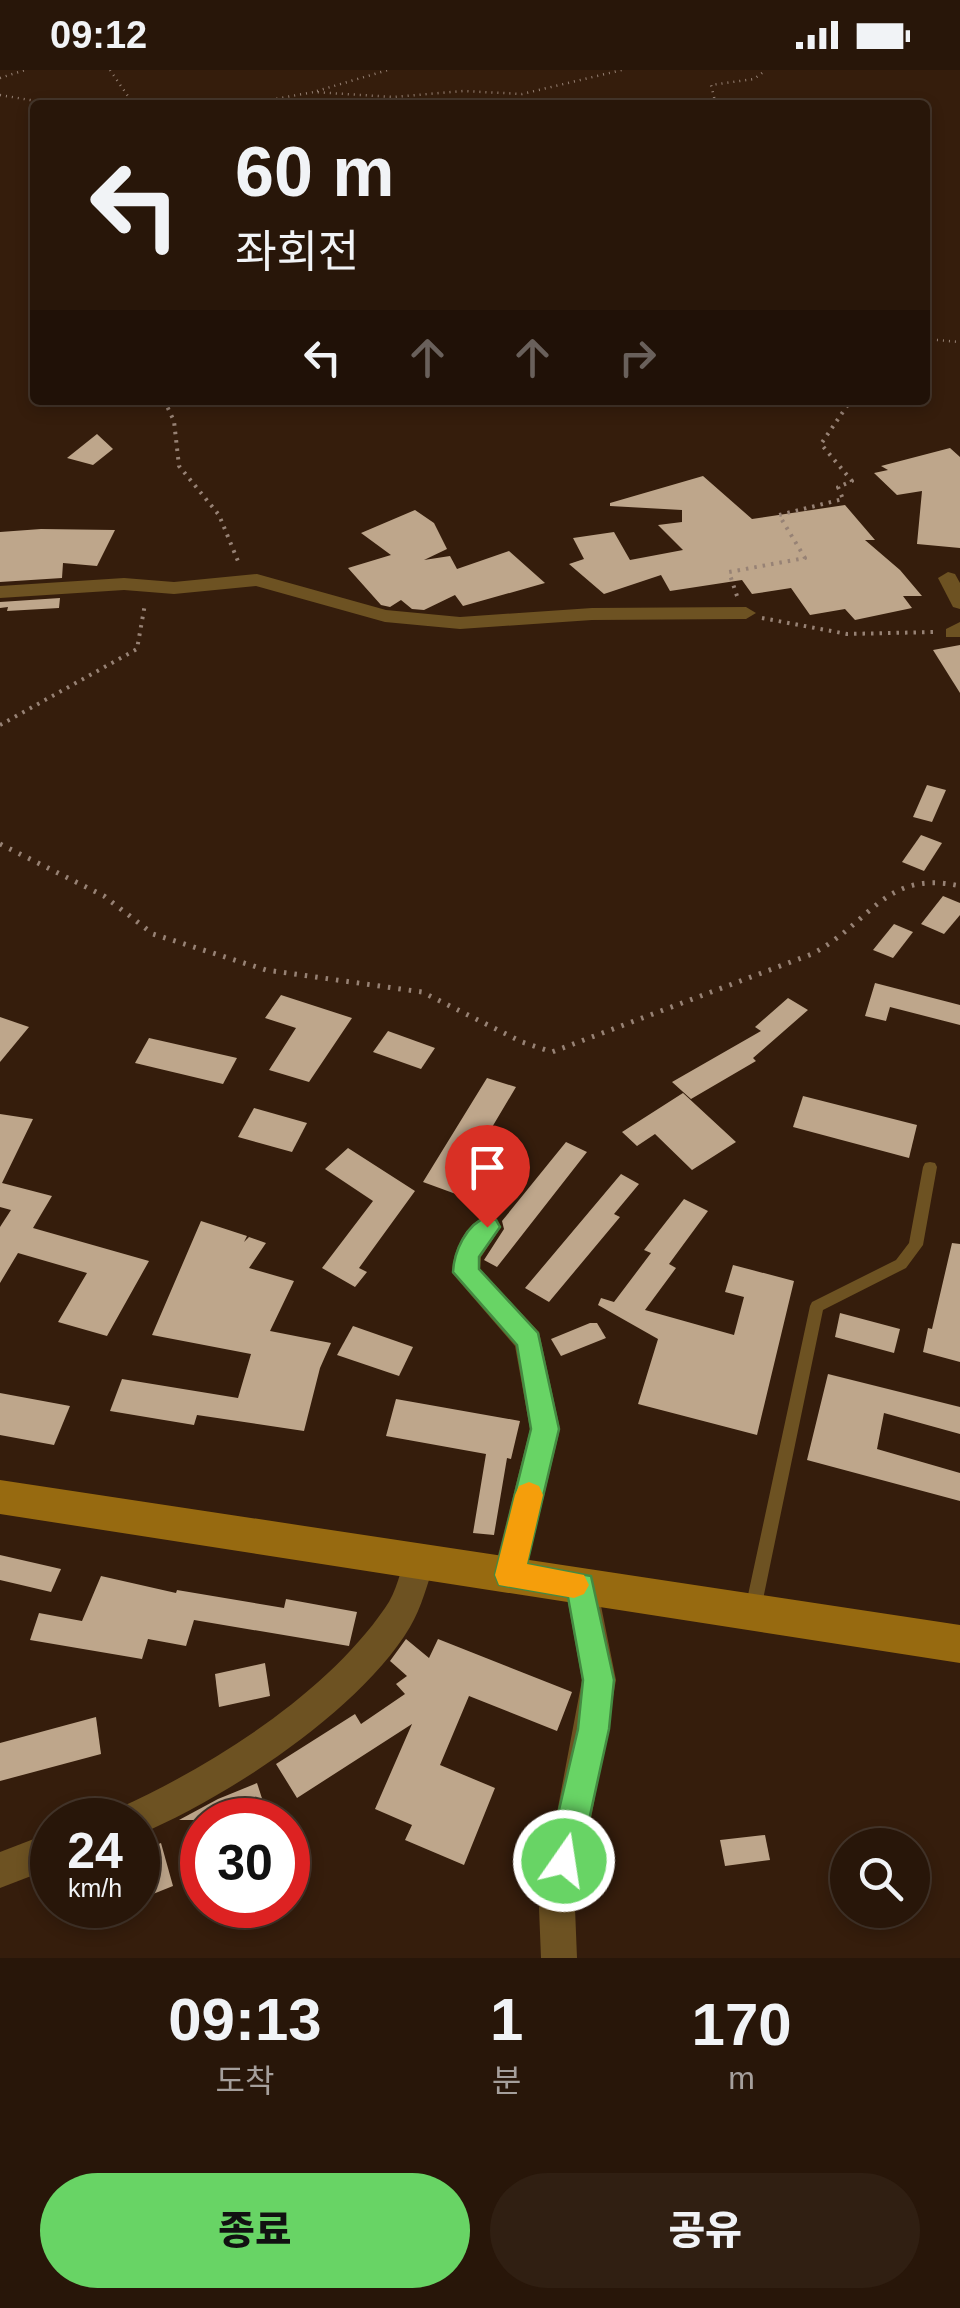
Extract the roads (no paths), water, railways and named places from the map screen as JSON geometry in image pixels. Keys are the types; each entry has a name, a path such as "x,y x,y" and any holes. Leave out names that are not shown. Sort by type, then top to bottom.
{"main road":[{"path":"0,1497 960,1644"}],"street":[{"path":"948,578 960,603"},
{"path":"0,592 174,588 257,580 385,616 460,624 592,614 746,613"},
{"path":"487,1227 466,1255 466,1272 529,1341 545,1429 509,1575"},
{"path":"160,1808 278,1734 350,1676 398,1618 419,1562"},
{"path":"559,1958 557,1908 593,1729 598,1680 581,1586"},
{"path":"0,1870 30,1858"}],"lane":[{"path":"752,1612 818,1306 901,1264 916,1245 930,1167"}]}
